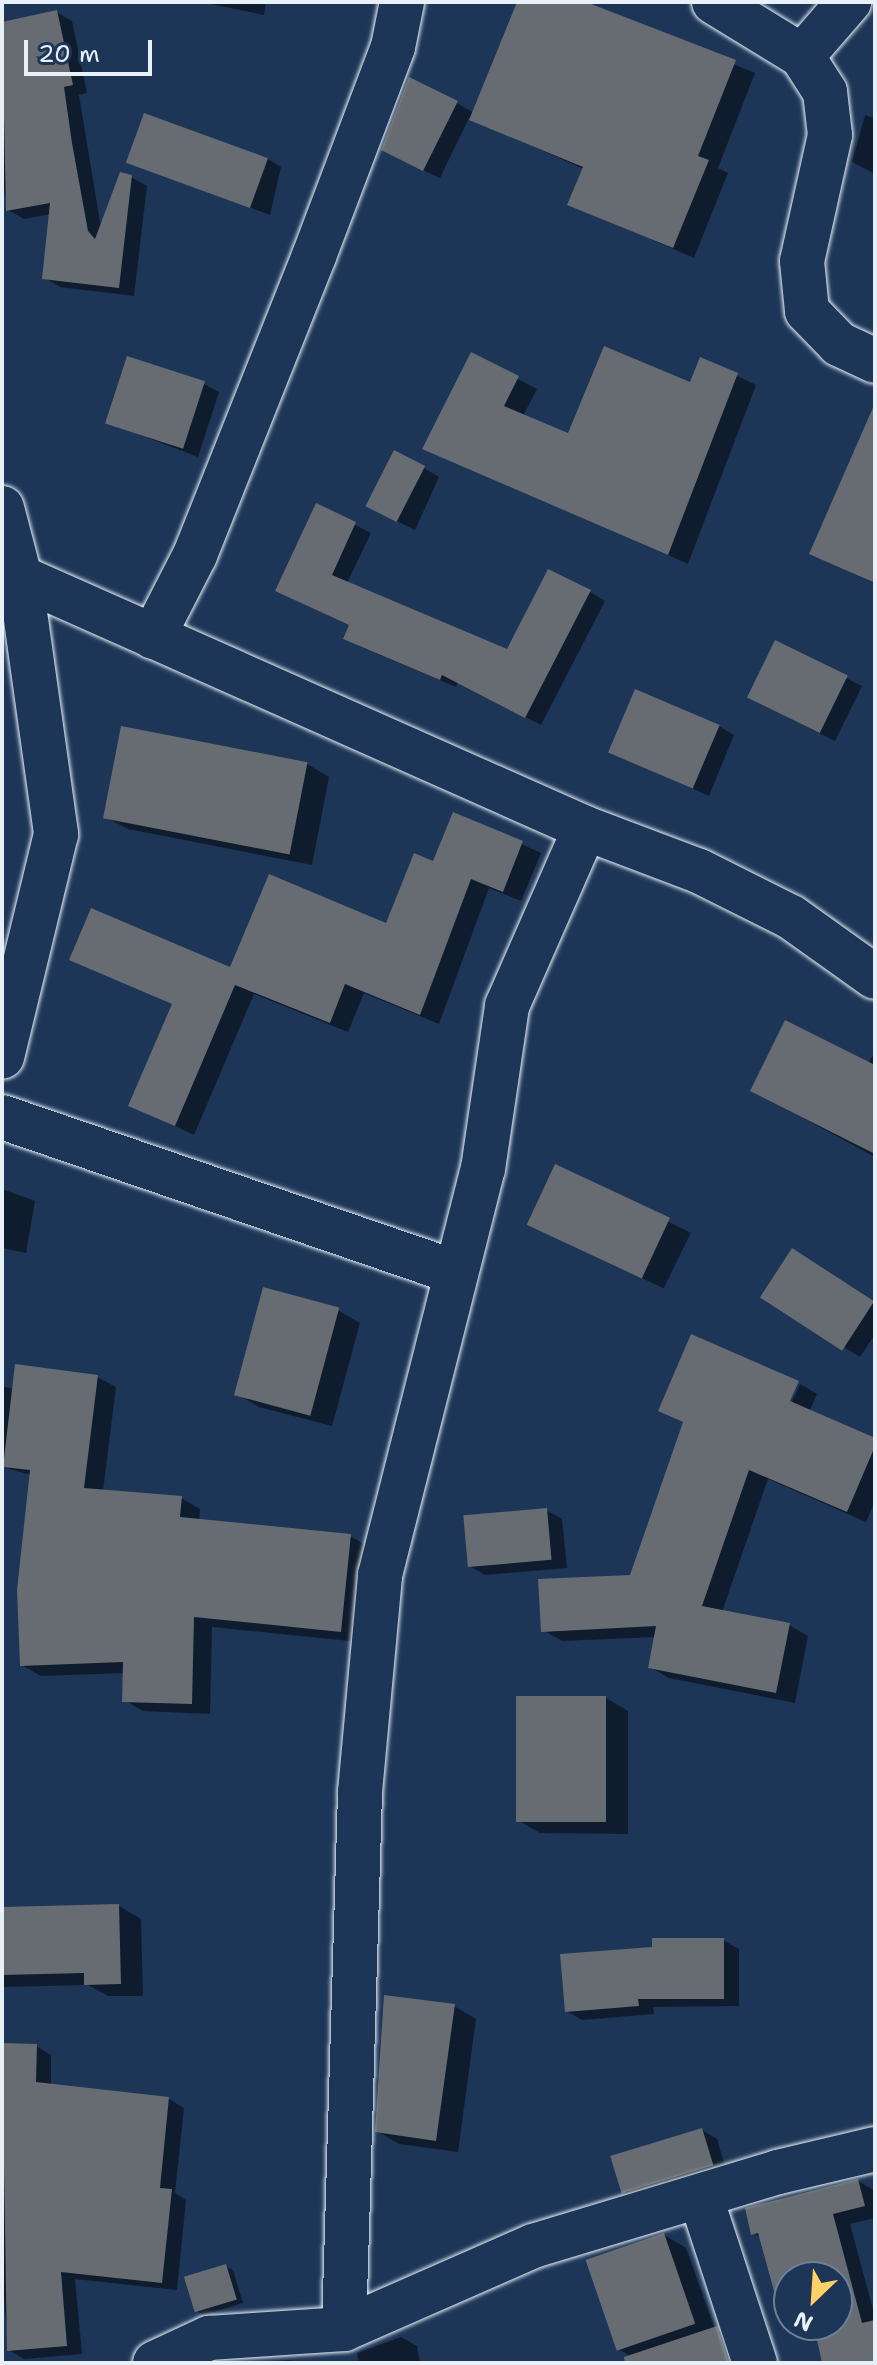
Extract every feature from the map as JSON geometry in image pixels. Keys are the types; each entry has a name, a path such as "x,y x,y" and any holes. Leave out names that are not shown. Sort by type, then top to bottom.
{"street":[{"path":"153,637 195,555 314,256 393,47 402,2"},
{"path":"714,2 802,56 825,92 830,135 807,221 802,261 807,311 839,344 875,361"},
{"path":"802,56 849,2"},
{"path":"2,508 20,577 56,834 2,1057"},
{"path":"20,577 585,828 699,871 791,917 875,977"},
{"path":"344,2329 360,1792 380,1575 453,1271 483,1169 507,1006 585,828"},
{"path":"2,1117 453,1271"},
{"path":"155,2363 209,2338 344,2329 533,2246 701,2198 778,2172 875,2149"},
{"path":"701,2198 755,2363"}],"building":[{"path":"517,2 586,2 736,60 698,156 709,160 673,248 567,205 583,167 469,120"},
{"path":"57,10 73,85 64,87 72,143 88,231 95,239 120,172 132,175 119,288 42,279 50,203 6,211 2,22"},
{"path":"409,77 458,101 423,171 381,150"},
{"path":"144,113 268,158 250,208 126,163"},
{"path":"604,346 690,382 700,357 738,373 668,555 422,449 471,352 519,376 504,406 568,433"},
{"path":"127,356 205,381 183,449 105,424"},
{"path":"875,403 875,583 809,554"},
{"path":"394,450 425,466 397,522 365,506"},
{"path":"316,503 356,522 332,575 507,649 548,569 591,590 525,718 442,675 440,680 343,639 349,625 275,591"},
{"path":"775,640 848,676 820,733 747,698"},
{"path":"635,689 720,725 693,788 608,753"},
{"path":"121,726 308,762 290,855 103,818"},
{"path":"453,812 523,841 503,892 471,879 420,1015 345,984 330,1023 235,985 175,1126 128,1106 172,1004 69,960 91,908 230,967 269,874 386,923 414,853 433,861"},
{"path":"785,1020 875,1065 875,1154 750,1091"},
{"path":"555,1164 670,1218 642,1278 527,1225"},
{"path":"792,1248 874,1301 842,1351 760,1297"},
{"path":"263,1287 339,1307 310,1416 234,1395"},
{"path":"691,1334 799,1381 790,1401 873,1437 873,1451 847,1512 749,1470 702,1606 790,1623 776,1693 648,1668 656,1626 541,1632 538,1579 630,1575 683,1422 658,1411"},
{"path":"15,1364 98,1375 84,1488 182,1496 180,1517 351,1534 341,1632 194,1617 192,1704 122,1702 123,1662 20,1666 17,1590 30,1470 3,1467"},
{"path":"547,1508 552,1560 468,1567 463,1515"},
{"path":"516,1696 606,1696 606,1822 516,1822"},
{"path":"119,1904 121,1984 84,1985 84,1973 2,1975 2,1907"},
{"path":"652,1938 724,1938 724,1999 638,1999 639,2006 565,2012 560,1954 652,1947"},
{"path":"384,1995 455,2004 436,2141 375,2132"},
{"path":"2,2043 37,2044 36,2082 169,2097 160,2188 172,2189 162,2283 61,2272 67,2346 7,2351"},
{"path":"702,2128 713,2165 622,2193 610,2156"},
{"path":"858,2179 865,2206 833,2214 846,2261 773,2261 773,2287 758,2233 751,2235 745,2208"},
{"path":"664,2233 695,2324 617,2351 586,2260"},
{"path":"226,2264 237,2299 195,2312 184,2277"},
{"path":"853,2289 862,2323 875,2320 875,2363 822,2363 817,2341 853,2341"},
{"path":"717,2326 729,2363 625,2363 624,2357"}]}
